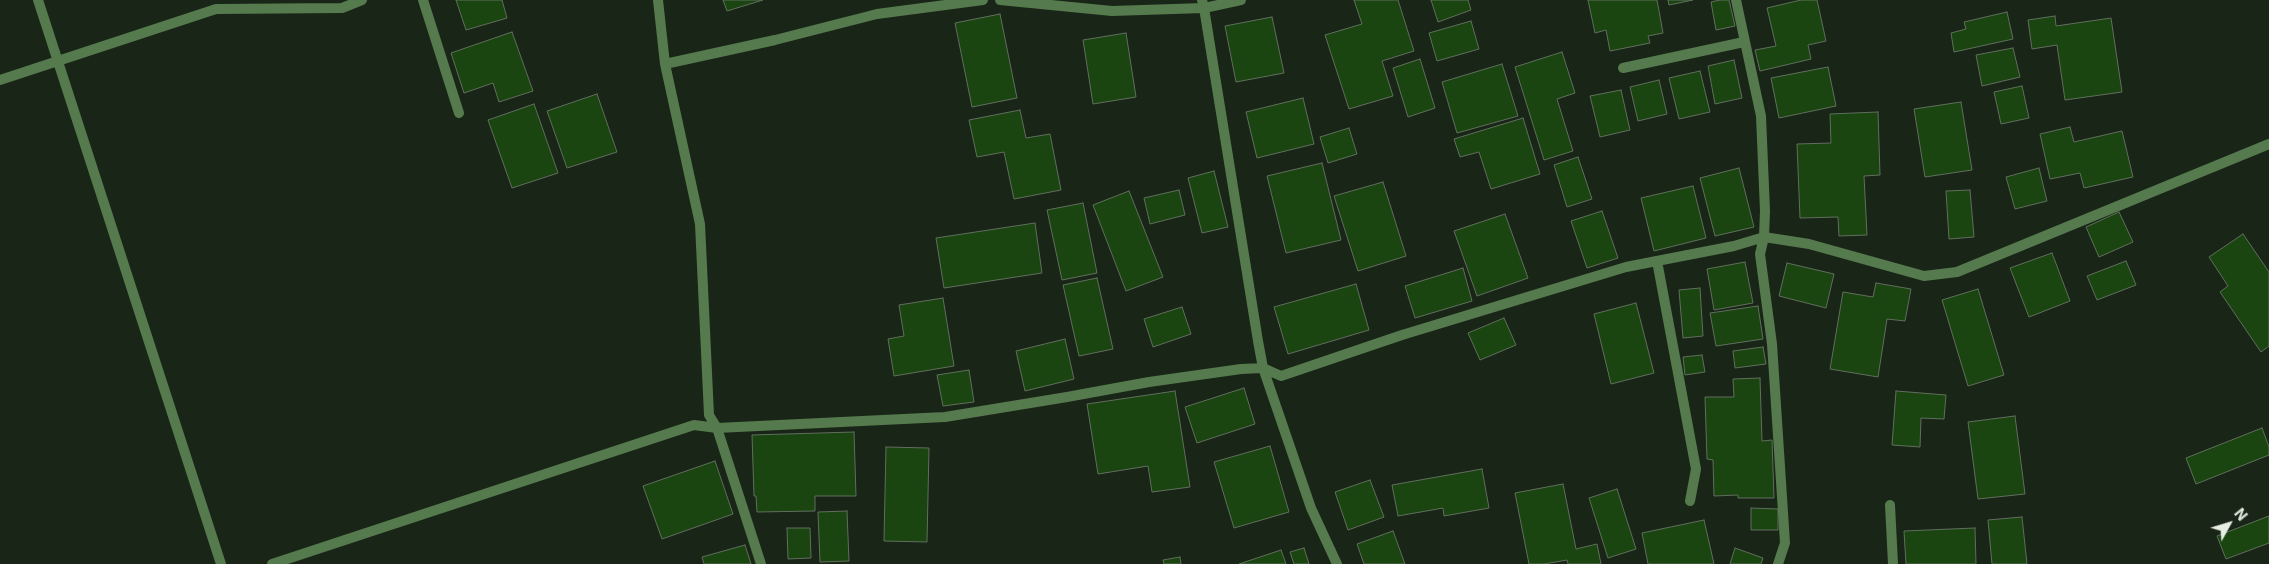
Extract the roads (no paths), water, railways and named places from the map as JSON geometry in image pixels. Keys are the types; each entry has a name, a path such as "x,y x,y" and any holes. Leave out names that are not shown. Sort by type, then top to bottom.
{"street":[{"path":"38,0 221,564"},
{"path":"0,80 216,9 342,8 362,0"},
{"path":"423,0 459,113"},
{"path":"658,0 665,64 700,224 709,415 717,428 761,564"},
{"path":"665,64 775,40 877,14 984,0"},
{"path":"1000,0 1112,12 1241,0"},
{"path":"1736,0 1761,116 1764,237 1760,254 1772,344 1785,543 1778,564"},
{"path":"1203,4 1262,368 1311,508 1337,564"},
{"path":"1624,68 1744,42"},
{"path":"272,564 694,425 717,428 945,417 1149,382 1241,369 1262,368 1281,376 1412,332 1626,267 1734,246 1764,237 1810,244 1924,276 1957,272 2269,144"},
{"path":"1657,261 1696,468 1690,500"},
{"path":"1890,505 1893,564"}]}
